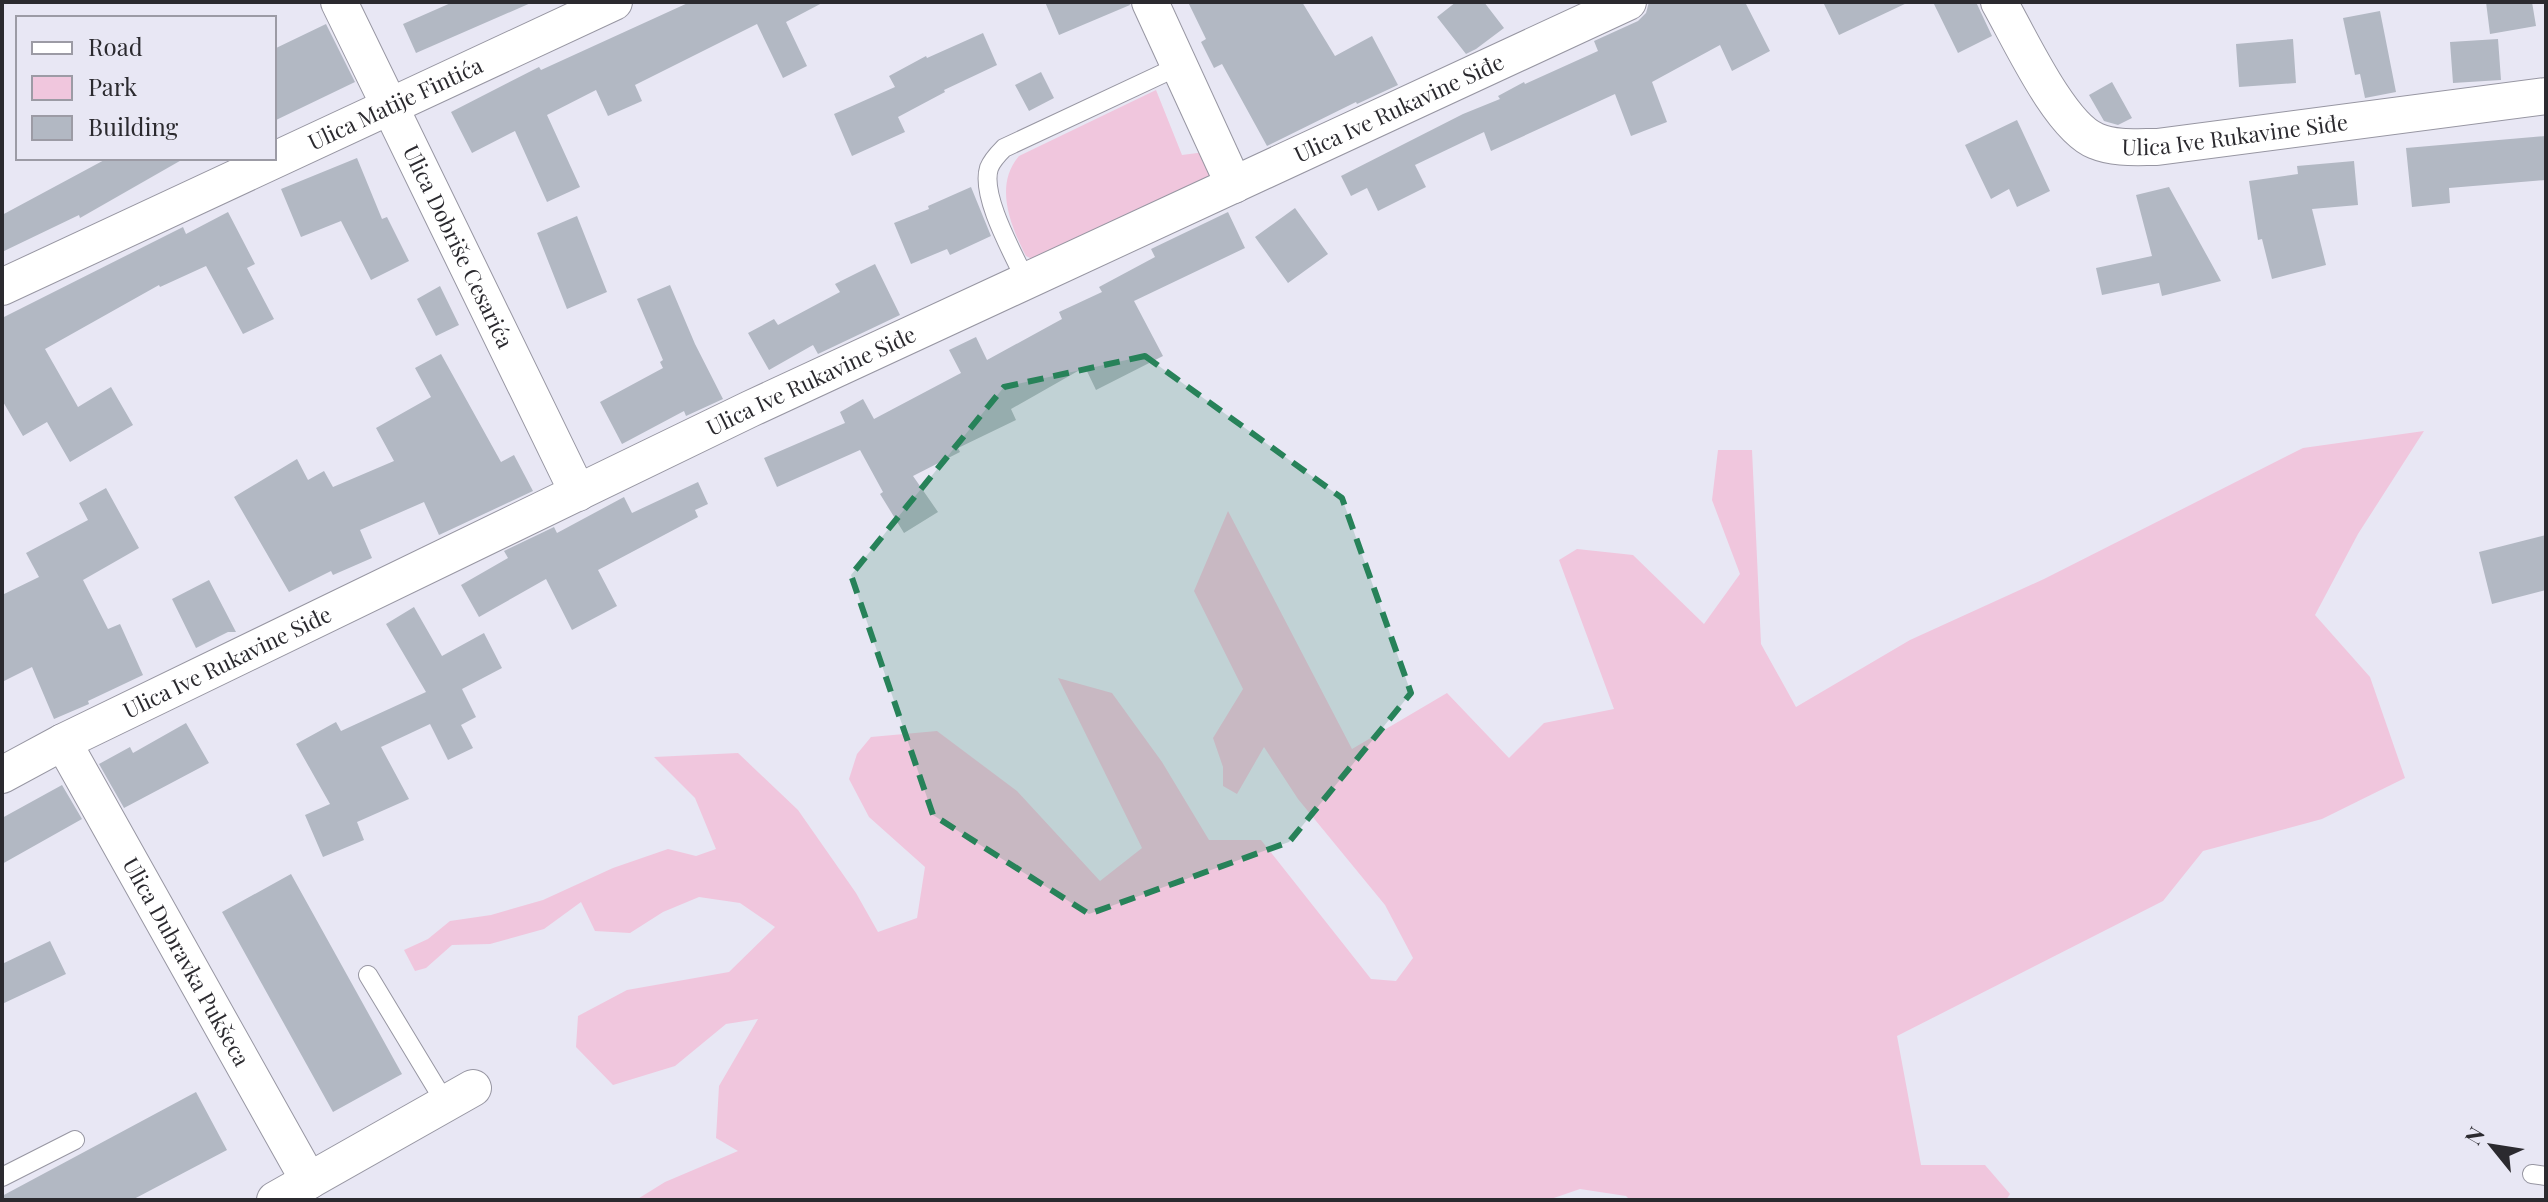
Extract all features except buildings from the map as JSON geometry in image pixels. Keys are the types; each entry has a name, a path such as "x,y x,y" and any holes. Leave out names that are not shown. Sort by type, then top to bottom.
{"street":[{"name":"Ulica Dobriše Cesarića","path":"339,2 578,493"},
{"name":"Ulica Matije Fintića","path":"2,287 614,2"},
{"path":"1150,2 1234,185"},
{"name":"Ulica Ive Rukavine Siđe","path":"2,775 63,742 750,409 1628,2"},
{"name":"Ulica Ive Rukavine Siđe","path":"1999,2 2068,120 2086,136 2120,147 2157,147 2546,96"},
{"name":"Ulica Dubravka Pukšeca","path":"63,742 309,1181"},
{"path":"275,1200 460,1096"}],"lane":[{"path":"1026,281 989,191 989,168 996,156 1004,148 1179,66"},
{"path":"368,975 460,1096"},
{"path":"2,1177 75,1140"}],"highlighted area":[{"path":"1145,356 1342,498 1411,693 1289,842 1089,914 933,815 851,575 1004,387"}],"green space":[{"path":"1156,90 1182,155 1205,152 1210,175 1207,181 1032,259 1026,256 1010,218 1006,192 1011,167 1019,156"},
{"path":"2424,431 2358,534 2315,615 2370,677 2405,778 2322,819 2203,851 2163,901 1897,1036 1921,1165 1985,1165 2010,1194 2006,1200 1630,1200 1626,1196 1580,1189 1548,1200 636,1200 665,1182 738,1151 716,1138 719,1086 758,1019 726,1024 675,1066 613,1085 576,1047 578,1016 627,990 729,972 775,927 740,903 699,897 663,912 630,933 595,931 581,902 544,929 490,944 452,945 426,968 415,971 404,950 428,939 450,921 491,915 543,900 613,868 668,849 696,856 716,849 695,798 654,757 738,753 798,810 856,893 878,932 917,918 925,867 869,817 849,779 857,754 871,737 937,731 1017,791 1100,881 1142,848 1058,678 1112,693 1162,762 1209,840 1261,840 1371,979 1396,981 1413,958 1385,905 1298,799 1264,747 1237,794 1223,786 1223,767 1213,738 1243,689 1194,591 1228,511 1352,749 1447,693 1509,758 1544,723 1614,709 1559,560 1577,549 1633,555 1704,624 1740,574 1712,500 1718,450 1752,450 1761,644 1796,707 1910,640 2044,579 2303,448"}]}
